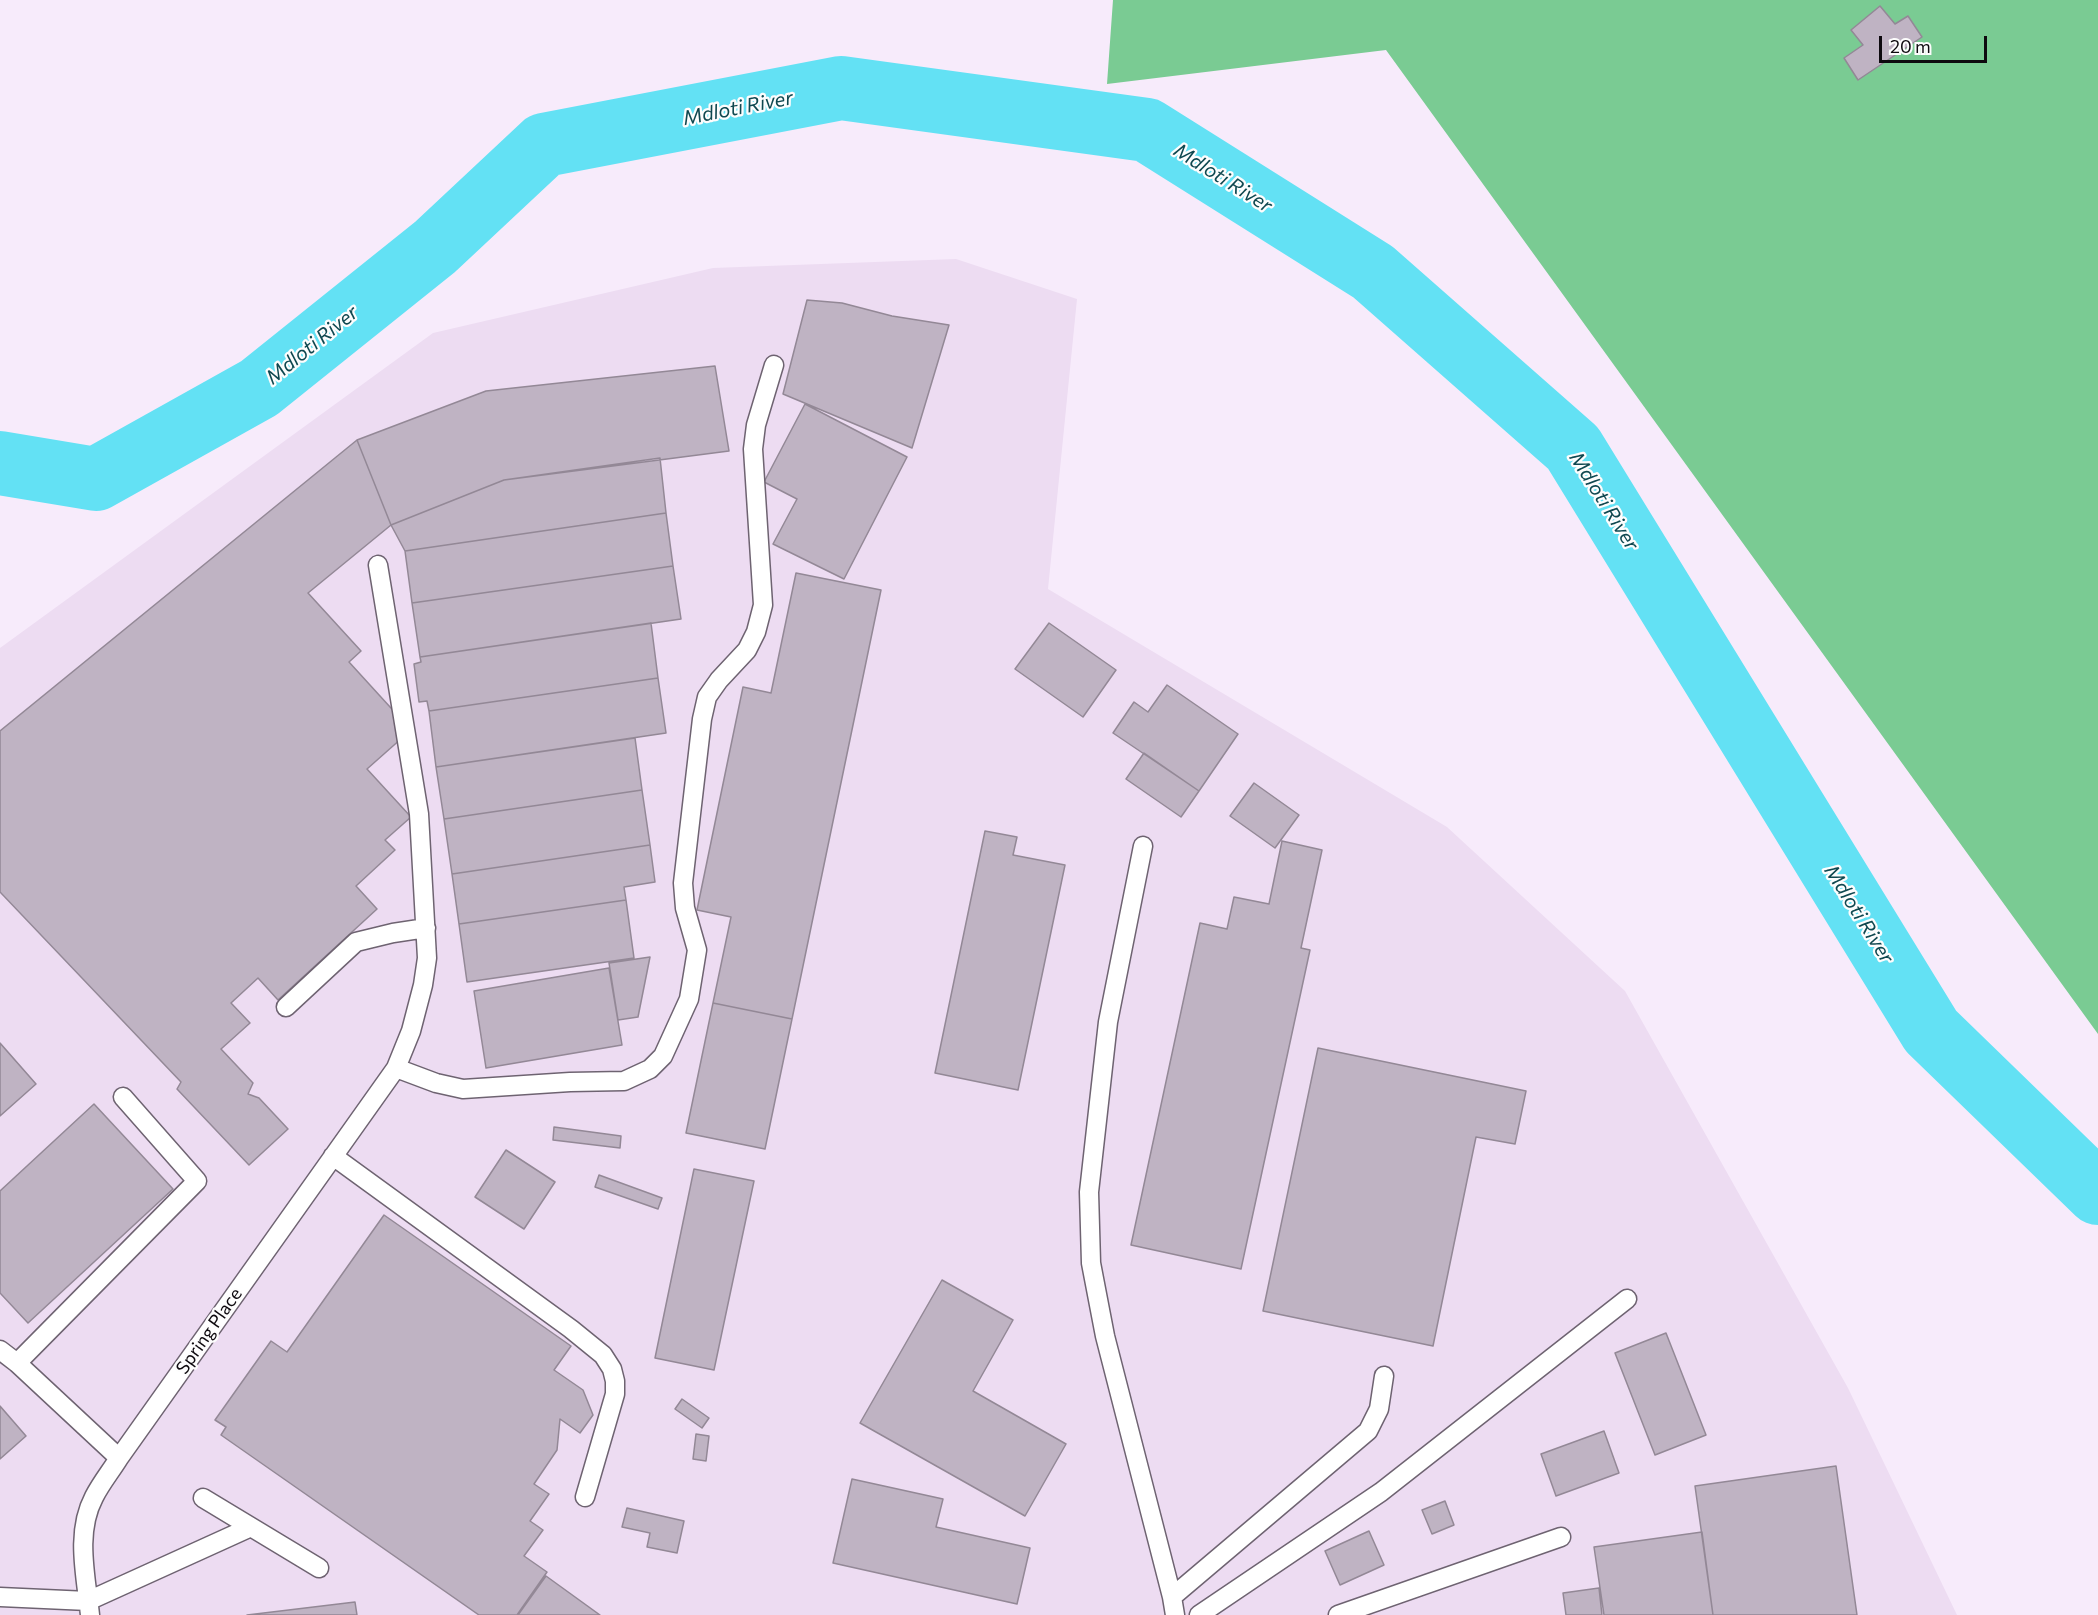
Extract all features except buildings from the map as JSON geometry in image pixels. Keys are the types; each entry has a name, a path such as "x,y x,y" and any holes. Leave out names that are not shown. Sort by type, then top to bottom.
{"lane":[{"path":"396,1068 436,1083 463,1089 624,1081 650,1069 663,1056 689,999 697,950 685,908 683,883 702,719 707,697 719,680 747,650 756,632 763,605 753,449 756,424 774,365"},
{"name":"Spring Place","path":"89,1608 83,1533 94,1497 396,1068 411,1031 423,985 427,958 419,814 378,565"},
{"path":"1143,846 1108,1022 1089,1192 1090,1263 1105,1336 1174,1606 1368,1431 1379,1409 1384,1376"},
{"path":"286,1007 356,942 426,928"},
{"path":"17,1363 197,1181 123,1097"},
{"path":"333,1156 603,1355 612,1369 615,1394 585,1497"},
{"path":"1199,1615 1381,1492 1627,1299"},
{"path":"0,1350 120,1458"},
{"path":"203,1498 319,1568"},
{"path":"0,1597 89,1608 251,1527"},
{"path":"1338,1615 1561,1537"}],"shaded area":[{"path":"956,259 1077,299 1048,589 1447,827 1625,991 1848,1388 1957,1615 0,1615 0,648 433,333 713,268"}],"green space":[{"path":"1113,0 2098,0 2098,1034 1386,50 1107,84"}],"waterway":[{"name":"Mdloti River","path":"0,463 96,479 259,388 435,247 544,145 841,88 1147,130 1373,272 1573,448 1931,1031 2098,1193"}]}
